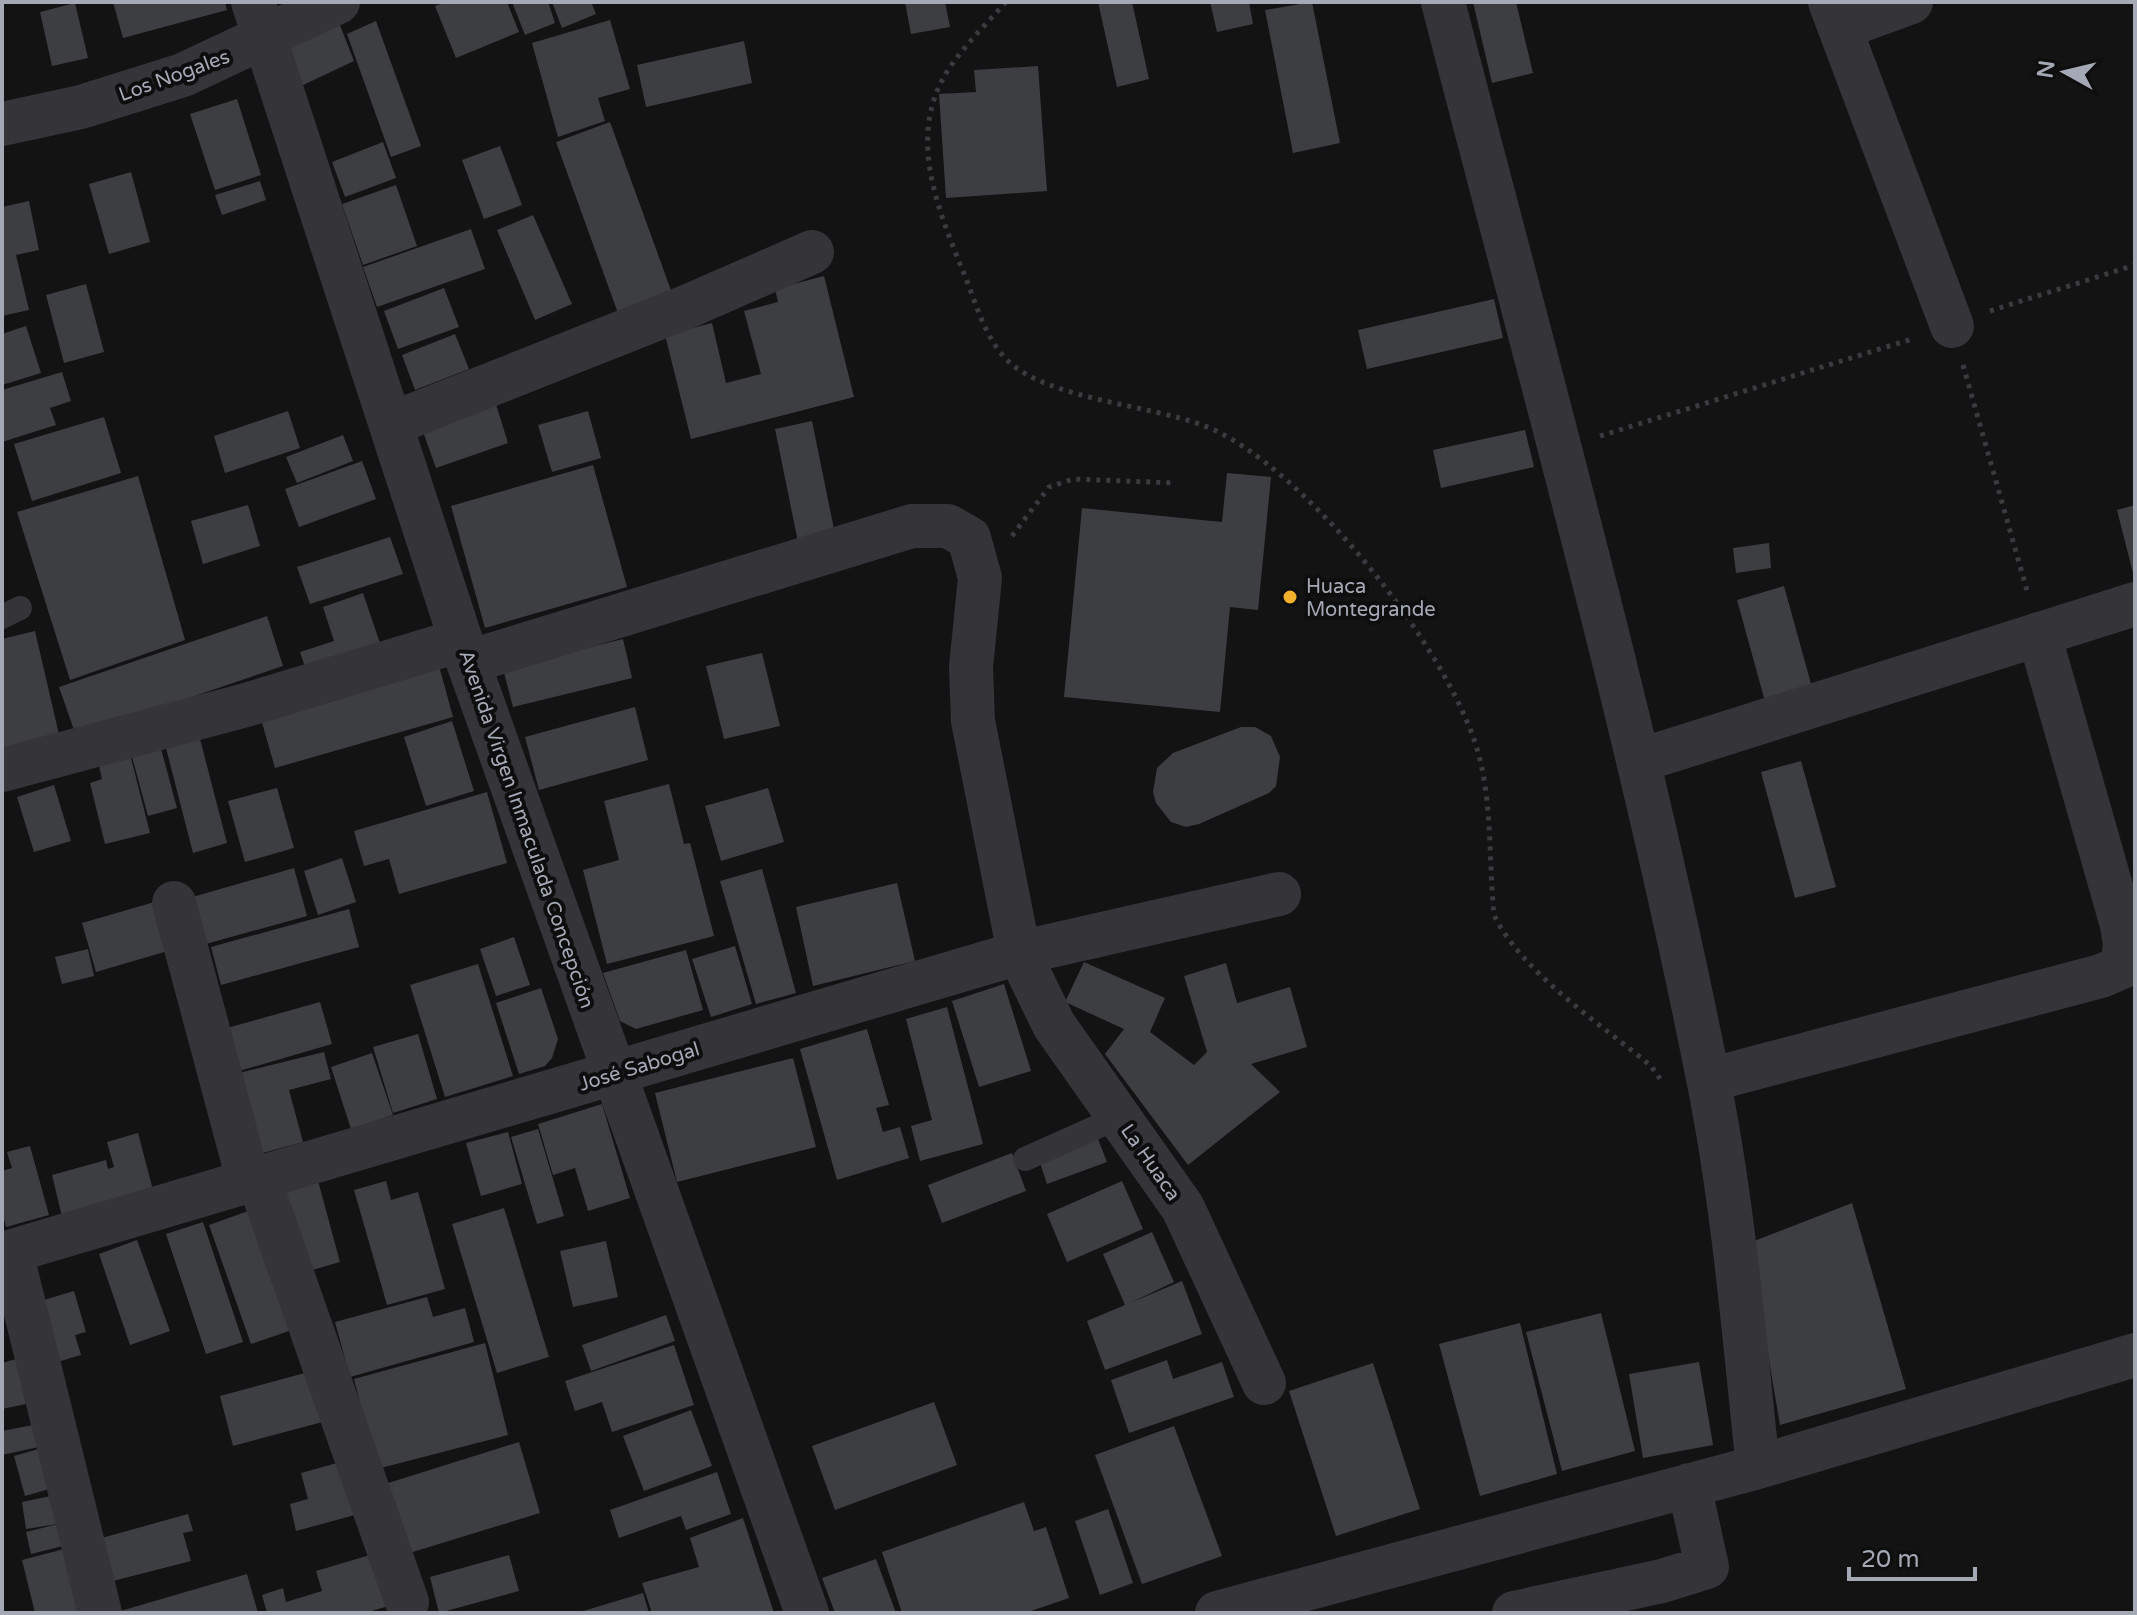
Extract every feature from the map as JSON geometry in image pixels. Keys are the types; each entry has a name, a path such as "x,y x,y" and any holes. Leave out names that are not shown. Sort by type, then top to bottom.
{"street":[{"name":"Los Nogales","path":"2,124 81,107 216,62 260,20 338,2"},
{"path":"1443,2 1638,761 1688,1084 1730,1210 1758,1467"},
{"path":"1911,2 1835,15 1952,326"},
{"name":"Avenida Virgen Inmaculada Concepción","path":"260,20 464,651 807,1613"},
{"path":"391,424 691,305 812,252"},
{"path":"2,770 464,651 912,526 933,523 960,531 973,546 980,578"},
{"name":"La Huaca","path":"980,578 971,667 972,711 1019,953 1054,1025 1183,1208 1264,1383"},
{"path":"1638,761 2135,604"},
{"path":"1688,1084 2101,976 2129,965 2122,925 2039,634"},
{"name":"José Sabogal","path":"7,1253 1019,953 1279,894"},
{"path":"174,903 254,1181 407,1602"},
{"path":"7,1253 100,1613"},
{"path":"1217,1613 1758,1467 2135,1355"},
{"path":"1514,1613 1662,1581 1707,1567 1689,1485"}],"lane":[{"path":"1025,1159 1119,1117"}],"path":[{"path":"1006,2 942,81 930,120 927,147 933,198 991,338 1008,360 1029,376 1055,386 1180,417 1238,441 1279,470 1367,565 1443,674 1481,762 1494,915 1505,938 1526,961 1651,1066 1688,1084"},
{"path":"1557,449 1952,326 2135,265"},
{"path":"1952,326 2039,634"},
{"path":"980,578 1049,487 1084,478 1175,483"}],"building":[{"path":"113,2 225,2 227,10 123,38"},
{"path":"446,2 507,2 519,32 456,58 435,6"},
{"path":"512,2 548,2 555,23 525,35"},
{"path":"552,2 591,2 596,14 562,28"},
{"path":"905,2 945,2 950,27 911,34"},
{"path":"1098,2 1132,2 1149,79 1117,87"},
{"path":"1210,2 1249,2 1253,24 1217,32"},
{"path":"1312,2 1340,143 1293,153 1265,10"},
{"path":"1473,2 1516,2 1533,73 1492,83"},
{"path":"75,3 88,58 52,66 40,12"},
{"path":"338,20 354,61 301,86 283,42"},
{"path":"610,20 630,89 598,98 605,121 558,137 532,43"},
{"path":"376,21 421,146 391,157 347,34"},
{"path":"744,41 752,83 646,107 637,65"},
{"path":"1038,66 1047,191 946,198 939,94 976,92 974,70"},
{"path":"237,99 261,175 215,190 190,114"},
{"path":"610,122 673,296 619,316 556,142"},
{"path":"383,142 396,178 345,197 332,162"},
{"path":"500,146 522,205 484,219 462,160"},
{"path":"131,172 150,242 109,254 89,184"},
{"path":"260,181 266,200 222,215 215,195"},
{"path":"396,185 417,246 363,265 342,204"},
{"path":"29,201 39,250 16,255 29,310 2,316 2,207"},
{"path":"533,215 572,304 535,320 497,230"},
{"path":"471,229 485,269 377,307 363,267"},
{"path":"824,276 854,397 691,439 665,335 712,323 726,383 761,374 744,311 778,302 775,289"},
{"path":"86,284 104,352 64,363 46,295"},
{"path":"444,288 459,327 398,349 384,311"},
{"path":"1494,299 1503,338 1367,369 1358,330"},
{"path":"26,326 41,373 2,385 2,334"},
{"path":"455,334 469,369 415,390 402,355"},
{"path":"62,372 71,401 50,408 56,425 2,442 2,390"},
{"path":"495,401 508,443 436,468 421,426"},
{"path":"288,411 300,448 225,473 214,436"},
{"path":"588,411 601,458 552,472 538,425"},
{"path":"104,417 121,473 32,501 14,444"},
{"path":"812,421 836,539 799,547 775,429"},
{"path":"1525,430 1534,467 1441,488 1433,450"},
{"path":"343,435 353,461 297,483 286,457"},
{"path":"362,461 376,499 299,527 285,489"},
{"path":"593,465 627,587 485,628 451,506"},
{"path":"1227,473 1271,477 1258,610 1230,607 1220,712 1064,697 1082,508 1222,522"},
{"path":"138,476 185,640 70,680 17,512"},
{"path":"248,505 260,546 203,564 191,521"},
{"path":"2135,505 2135,577 2134,577 2117,510"},
{"path":"390,537 403,574 310,604 297,567"},
{"path":"1769,543 1771,568 1736,573 1733,548"},
{"path":"1784,586 1813,691 1766,705 1737,600"},
{"path":"363,593 384,655 309,679 300,652 334,641 323,607"},
{"path":"267,616 283,666 76,736 59,687"},
{"path":"35,631 61,743 2,757 2,639"},
{"path":"623,639 632,678 513,707 503,669"},
{"path":"762,653 780,726 724,739 706,666"},
{"path":"438,662 453,717 275,768 259,712"},
{"path":"635,707 648,760 539,790 525,737"},
{"path":"452,721 474,791 426,806 404,737"},
{"path":"1241,727 1255,727 1271,736 1280,757 1276,786 1269,793 1199,824 1186,827 1171,822 1156,803 1153,792 1157,768 1173,753"},
{"path":"200,739 227,843 193,853 166,748"},
{"path":"160,745 177,808 148,816 131,753"},
{"path":"130,754 150,833 105,844 90,783 102,779 98,762"},
{"path":"1801,761 1836,887 1795,898 1761,772"},
{"path":"669,784 684,844 690,843 714,936 607,964 583,870 619,860 604,801"},
{"path":"54,785 71,841 34,852 17,797"},
{"path":"277,788 294,848 245,862 228,801"},
{"path":"768,788 784,842 721,861 705,806"},
{"path":"487,792 507,863 399,894 389,859 364,866 354,831"},
{"path":"342,858 356,902 318,915 304,871"},
{"path":"294,868 307,916 195,947 182,900"},
{"path":"762,869 796,993 756,1004 720,881"},
{"path":"897,883 915,961 813,986 796,907"},
{"path":"158,901 171,950 96,972 82,923"},
{"path":"349,909 359,947 221,985 211,947"},
{"path":"514,937 530,985 496,996 480,949"},
{"path":"735,946 752,1004 711,1017 692,959"},
{"path":"88,949 94,976 62,984 55,957"},
{"path":"686,950 703,1010 636,1029 620,1021 603,973"},
{"path":"1084,962 1165,998 1150,1032 1194,1065 1207,1052 1184,976 1226,963 1237,1003 1290,987 1307,1047 1251,1064 1280,1092 1188,1165 1105,1054 1124,1029 1065,1002"},
{"path":"478,964 513,1076 445,1097 410,985"},
{"path":"1004,984 1031,1071 979,1087 952,1001"},
{"path":"541,988 558,1039 552,1058 545,1066 519,1074 496,1003"},
{"path":"320,1002 332,1044 239,1071 227,1028"},
{"path":"947,1007 983,1144 920,1161 911,1126 932,1120 906,1019"},
{"path":"867,1029 889,1105 876,1108 883,1132 900,1127 909,1158 837,1180 800,1049"},
{"path":"418,1034 437,1099 393,1113 373,1047"},
{"path":"324,1052 331,1079 289,1090 303,1142 259,1154 239,1073"},
{"path":"372,1053 393,1115 351,1129 331,1067"},
{"path":"793,1058 816,1147 677,1182 655,1093"},
{"path":"602,1104 630,1198 588,1211 575,1168 553,1175 538,1124"},
{"path":"538,1129 564,1216 537,1224 511,1137"},
{"path":"508,1132 522,1184 481,1196 466,1143"},
{"path":"138,1133 153,1190 64,1225 52,1175 106,1160 108,1169 114,1167 107,1142"},
{"path":"1098,1139 1107,1162 1047,1184 1039,1160"},
{"path":"30,1146 49,1215 6,1227 2,1211 2,1171 12,1168 7,1152"},
{"path":"1012,1153 1026,1191 942,1223 928,1185"},
{"path":"317,1177 340,1262 302,1273 278,1188"},
{"path":"386,1181 391,1200 418,1192 445,1289 387,1305 354,1190"},
{"path":"1122,1181 1143,1229 1067,1262 1047,1214"},
{"path":"1852,1203 1906,1389 1780,1425 1749,1243"},
{"path":"504,1208 549,1357 497,1373 452,1224"},
{"path":"251,1210 292,1330 251,1344 209,1225"},
{"path":"203,1222 243,1342 206,1354 166,1234"},
{"path":"1152,1232 1174,1282 1130,1303 1182,1281 1202,1334 1105,1370 1087,1321 1125,1305 1103,1254"},
{"path":"137,1240 170,1331 130,1345 99,1254"},
{"path":"606,1241 618,1297 573,1307 560,1251"},
{"path":"74,1291 86,1332 75,1335 81,1355 54,1363 37,1302"},
{"path":"427,1297 433,1317 465,1308 474,1342 350,1377 335,1322"},
{"path":"1601,1313 1635,1451 1562,1471 1526,1332"},
{"path":"666,1315 675,1341 591,1371 582,1345"},
{"path":"1520,1323 1557,1474 1480,1496 1439,1344"},
{"path":"485,1343 508,1435 377,1469 354,1379"},
{"path":"674,1345 694,1405 612,1432 602,1402 575,1411 565,1381"},
{"path":"16,1359 26,1404 2,1409 2,1363"},
{"path":"1167,1360 1173,1379 1222,1362 1234,1397 1129,1433 1111,1380"},
{"path":"1699,1362 1713,1445 1643,1458 1629,1374"},
{"path":"1373,1363 1420,1509 1336,1536 1289,1391"},
{"path":"316,1370 330,1420 233,1446 220,1396"},
{"path":"934,1402 957,1465 835,1510 812,1446"},
{"path":"691,1410 712,1466 644,1491 623,1436"},
{"path":"38,1424 43,1446 2,1455 2,1431"},
{"path":"1174,1426 1222,1556 1142,1584 1095,1455"},
{"path":"519,1442 540,1513 403,1555 382,1485"},
{"path":"42,1448 53,1488 25,1496 14,1456"},
{"path":"348,1460 362,1513 296,1531 290,1504 308,1499 301,1473"},
{"path":"717,1472 731,1514 686,1530 681,1516 619,1538 610,1510"},
{"path":"51,1496 57,1524 26,1529 22,1502"},
{"path":"1024,1502 1034,1531 1046,1527 1069,1598 1025,1613 902,1613 882,1552"},
{"path":"1108,1509 1133,1583 1100,1595 1075,1521"},
{"path":"188,1514 193,1531 183,1533 191,1561 109,1582 98,1539"},
{"path":"743,1518 774,1613 652,1613 642,1583 699,1567 690,1538"},
{"path":"62,1523 67,1545 31,1554 26,1532"},
{"path":"68,1548 84,1613 35,1613 22,1560"},
{"path":"380,1552 395,1604 365,1613 267,1613 262,1595 283,1588 286,1602 322,1591 316,1571"},
{"path":"509,1555 519,1591 439,1613 430,1577"},
{"path":"876,1559 896,1613 835,1613 822,1578"},
{"path":"247,1574 258,1613 117,1613 117,1612"},
{"path":"643,1593 649,1613 580,1613 580,1612"}],"place":[{"name":"Huaca Montegrande","path":"1290,597"}]}
